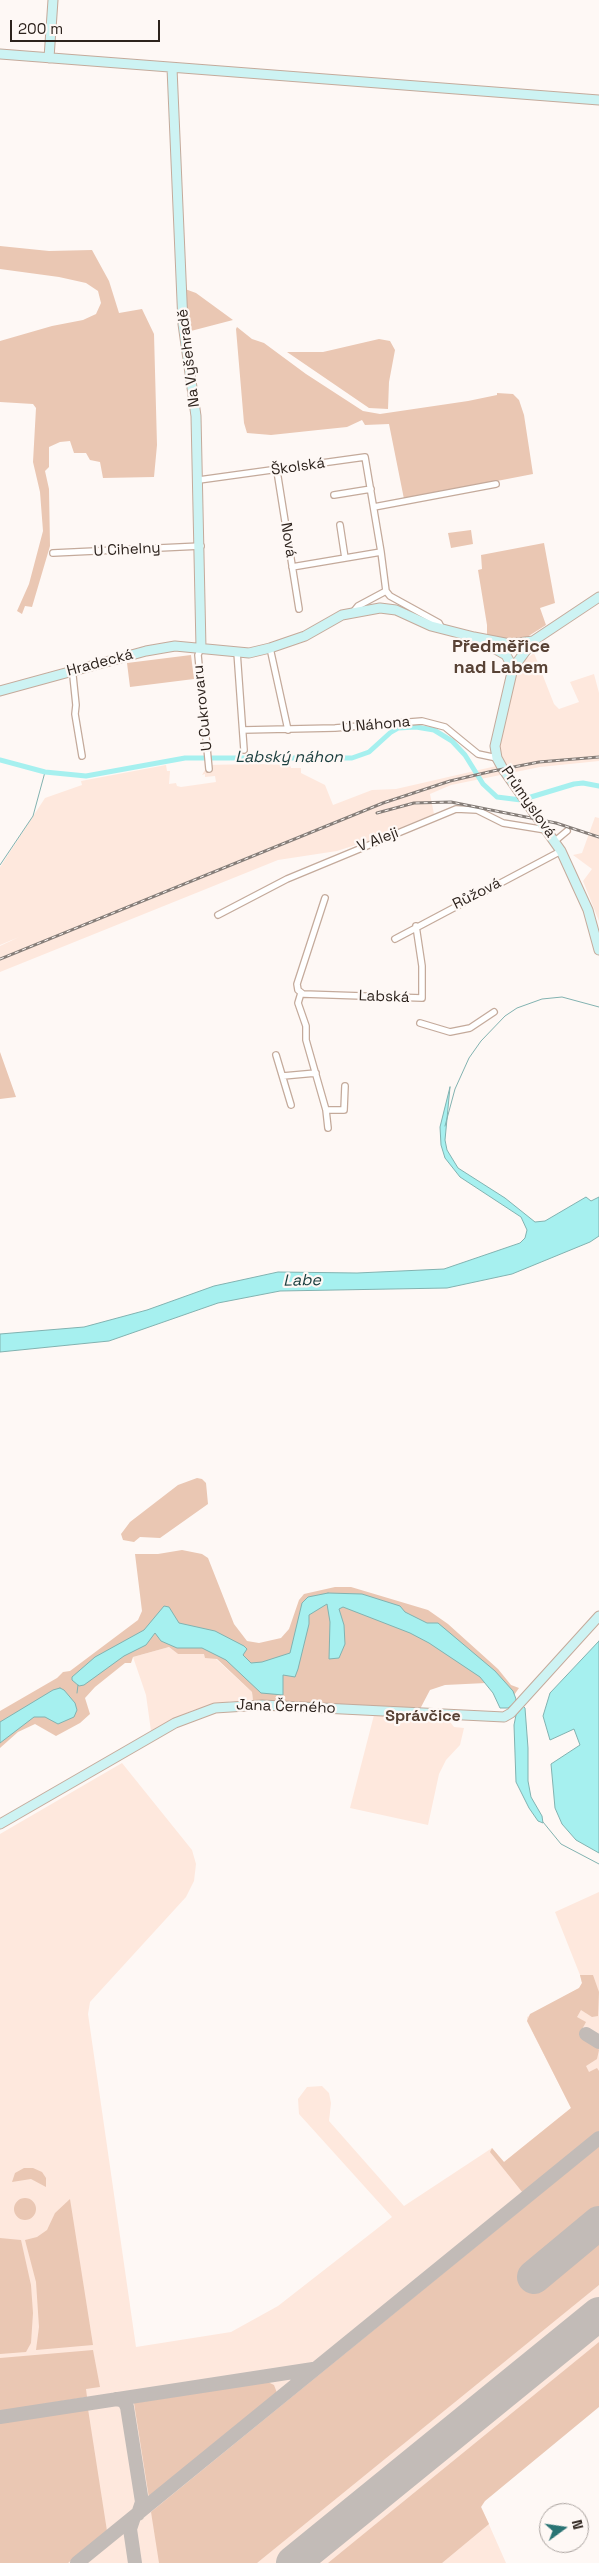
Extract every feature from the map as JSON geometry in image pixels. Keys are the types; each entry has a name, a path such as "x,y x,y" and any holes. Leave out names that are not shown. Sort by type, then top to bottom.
{"street":[{"path":"50,58 53,0"},
{"path":"0,54 599,100"},
{"name":"Na Vyšehradě","path":"172,68 184,324 196,416 199,480 201,648"},
{"name":"Školská","path":"199,480 365,457 386,591"},
{"name":"Nová","path":"276,470 299,609"},
{"path":"374,507 496,484"},
{"path":"334,495 371,490"},
{"path":"340,525 345,558"},
{"name":"U Cihelny","path":"53,553 200,546"},
{"path":"292,567 381,552"},
{"path":"354,611 358,606 386,591 390,596 428,620 439,623 442,629"},
{"path":"474,637 510,644 533,641 599,597"},
{"name":"Hradecká","path":"0,691 146,651 175,646 237,652 270,648 297,640 334,619 354,611 388,608 442,629 474,637"},
{"path":"474,637 506,654 513,668"},
{"name":"Průmyslová","path":"533,641 513,668 496,742 497,758 561,851 588,910 599,950"},
{"name":"U Cukrovaru","path":"201,648 198,654 209,769"},
{"path":"270,648 288,730"},
{"path":"237,652 244,750"},
{"path":"71,671 76,705 75,714 82,756"},
{"name":"U Náhona","path":"243,730 288,730 422,721 445,727 478,754 497,758"},
{"name":"V Aleji","path":"218,915 287,879 456,809 477,810 503,823 546,830"},
{"path":"555,841 567,831"},
{"name":"Růžová","path":"395,939 416,926 561,851"},
{"path":"325,898 297,984 302,994 298,1005 306,1026 306,1040 326,1110 328,1128"},
{"name":"Labská","path":"302,994 422,998 422,966 416,926"},
{"name":"Labská","path":"420,1023 450,1032 470,1028 494,1012"},
{"path":"276,1055 291,1105"},
{"path":"283,1076 316,1073"},
{"path":"326,1110 344,1110 345,1086"},
{"name":"Jana Černého","path":"0,1824 175,1723 215,1708 262,1705 504,1717 511,1713 599,1616"}],"shaded area":[{"path":"0,246 49,251 92,250 109,281 119,313 142,309 154,334 157,445 154,477 103,478 100,462 90,460 86,453 74,453 70,441 60,442 49,447 49,467 45,471 49,489 50,546 32,607 25,606 22,614 17,611 29,584 43,531 40,492 33,462 36,408 33,404 0,402 0,341 52,326 83,320 96,314 101,303 98,291 86,283 59,277 0,269"},
{"path":"185,289 196,293 233,320 187,332"},
{"path":"237,327 252,339 264,343 306,374 363,411 380,414 468,401 497,395 497,393 513,394 519,400 524,415 533,474 404,499 389,424 365,425 362,420 347,427 271,435 247,433 244,423"},
{"path":"379,339 390,341 395,350 389,382 388,409 369,408 287,352 323,352"},
{"path":"471,530 473,544 451,548 448,533"},
{"path":"544,543 555,603 540,608 546,625 527,637 516,640 487,635 478,570 482,569 481,555"},
{"path":"534,653 554,704 559,709 579,702 570,682 594,674 599,693 599,761 540,767 451,785 430,794 434,814 365,842 337,851 278,860 0,972 0,946 19,937 0,945 0,867 45,798 82,785 81,781 166,765 167,771 170,771 169,784 176,783 177,786 181,787 216,782 215,776 205,777 205,774 202,775 205,765 257,764 290,765 291,768 301,768 301,773 325,785 333,805 372,790 396,789 505,764 501,757 499,745 517,673 526,659"},
{"path":"191,655 194,679 130,687 127,663"},
{"path":"595,817 599,818 599,921 583,881 592,869 573,855 582,853"},
{"path":"0,1052 16,1097 0,1099"},
{"path":"197,1478 202,1479 206,1483 208,1504 160,1538 140,1537 134,1542 123,1540 121,1534 130,1522 178,1485"},
{"path":"182,1550 202,1554 208,1558 234,1624 247,1641 259,1643 281,1638 289,1629 299,1600 304,1594 335,1587 351,1587 428,1610 448,1624 498,1669 511,1685 519,1688 507,1705 486,1683 445,1685 430,1690 420,1709 253,1701 252,1692 217,1659 205,1658 204,1654 178,1654 169,1647 133,1657 131,1663 125,1663 95,1687 85,1698 90,1714 80,1723 56,1736 35,1724 18,1732 0,1748 0,1711 57,1678 63,1672 70,1671 138,1620 142,1611 135,1554 158,1554"},
{"path":"169,1647 178,1654 204,1654 216,1659 252,1692 253,1701 231,1701 193,1710 151,1731 146,1695 133,1657"},
{"path":"374,1715 447,1718 454,1727 464,1728 460,1745 446,1760 439,1774 428,1825 350,1808"},
{"path":"122,1763 192,1850 196,1864 194,1881 186,1897 90,2002 88,2014 136,2347 231,2332 278,2306 392,2217 299,2114 298,2099 307,2087 322,2086 329,2093 331,2103 329,2121 404,2206 492,2148 504,2162 571,2108 527,2021 527,2017 579,1988 582,1983 555,1912 599,1892 599,2403 479,2502 506,2563 0,2563 0,1834"},
{"path":"580,1975 593,1975 599,1992 598,2016 592,2017 581,2010 577,2017 586,2022 579,2035 596,2044 599,2050 597,2059 586,2066 589,2072 597,2068 599,2071 599,2131 523,2193 490,2152 492,2148 504,2162 571,2108 527,2021 530,2014 579,1988 582,1983"},
{"path":"599,2146 599,2285 257,2563 159,2563 151,2512"},
{"path":"24,2168 33,2168 42,2172 46,2178 46,2187 31,2179 12,2182 15,2173"},
{"path":"25,2198 33,2201 36,2209 33,2217 25,2220 17,2217 14,2209 17,2201"},
{"path":"70,2199 93,2345 36,2350 39,2327 36,2282 25,2240 37,2237 47,2230 55,2213"},
{"path":"0,2238 21,2240 31,2285 33,2313 31,2343 26,2352 0,2354"},
{"path":"599,2342 599,2407 485,2501 481,2507 489,2524 442,2563 328,2563"},
{"path":"93,2350 100,2387 86,2389 87,2397 0,2411 0,2358"},
{"path":"268,2382 274,2385 277,2393 149,2498 134,2403"},
{"path":"88,2409 107,2531 68,2563 0,2563 0,2423"}],"water":[{"name":"Labe","path":"450,1087 445,1140 447,1150 458,1168 505,1198 535,1222 545,1221 586,1197 591,1201 599,1197 599,1236 590,1242 512,1274 447,1288 280,1291 218,1303 109,1341 0,1352 0,1334 84,1327 147,1310 214,1286 278,1272 357,1273 444,1269 520,1243 525,1238 527,1230 521,1217 460,1177 445,1158 441,1145 440,1127"},
{"path":"328,1593 362,1594 400,1606 405,1612 427,1623 438,1623 495,1671 513,1691 516,1699 515,1703 508,1708 500,1708 493,1693 480,1677 429,1643 410,1633 343,1607 339,1609 344,1625 345,1644 339,1658 329,1659 330,1622 327,1604 309,1615 309,1624 298,1669 295,1677 283,1675 283,1695 261,1693 226,1660 202,1648 177,1648 161,1641 155,1633 146,1645 124,1656 84,1685 79,1686 72,1680 72,1677 95,1657 144,1630 164,1606 169,1607 179,1623 215,1631 244,1646 247,1649 243,1655 251,1663 262,1662 290,1653 302,1603 308,1597"},
{"path":"599,1641 599,1853 576,1840 562,1824 555,1808 551,1764 580,1745 574,1729 550,1740 543,1716 550,1693"},
{"path":"60,1688 75,1703 77,1710 74,1717 58,1724 45,1717 34,1717 0,1743 0,1722 53,1690"},
{"path":"523,1706 525,1708 528,1748 528,1781 531,1797 542,1816 543,1823 538,1821 529,1808 516,1782 514,1725 516,1715"}],"waterway":[{"name":"Labský náhon","path":"0,760 45,772 86,776 185,758 352,758 369,752 398,728 416,727 434,730 452,741 465,755 483,784 497,797 521,800 574,784 583,783 599,786"},
{"path":"0,865 33,816 45,772"},
{"path":"445,1126 455,1089 469,1058 481,1041 505,1016 517,1008 542,999 562,997 599,1007"},
{"path":"77,1693 78,1685"},
{"path":"543,1822 561,1844 599,1864"}],"taxiway":[{"path":"586,2034 599,2042"},
{"path":"77,2563 599,2138"},
{"path":"0,2417 313,2369"},
{"path":"116,2399 124,2401 127,2407 142,2502 138,2514"},
{"path":"134,2517 130,2529 135,2563"}],"runway":[{"path":"534,2277 599,2223"},
{"path":"293,2563 599,2314"}],"railway":[{"path":"0,959 383,803 450,781 493,771 539,762 599,757"},
{"path":"377,813 414,803 451,802 556,823 599,837"}],"district":[{"name":"Předměřice nad Labem","path":"501,658"},
{"name":"Správčice","path":"423,1717"}]}
